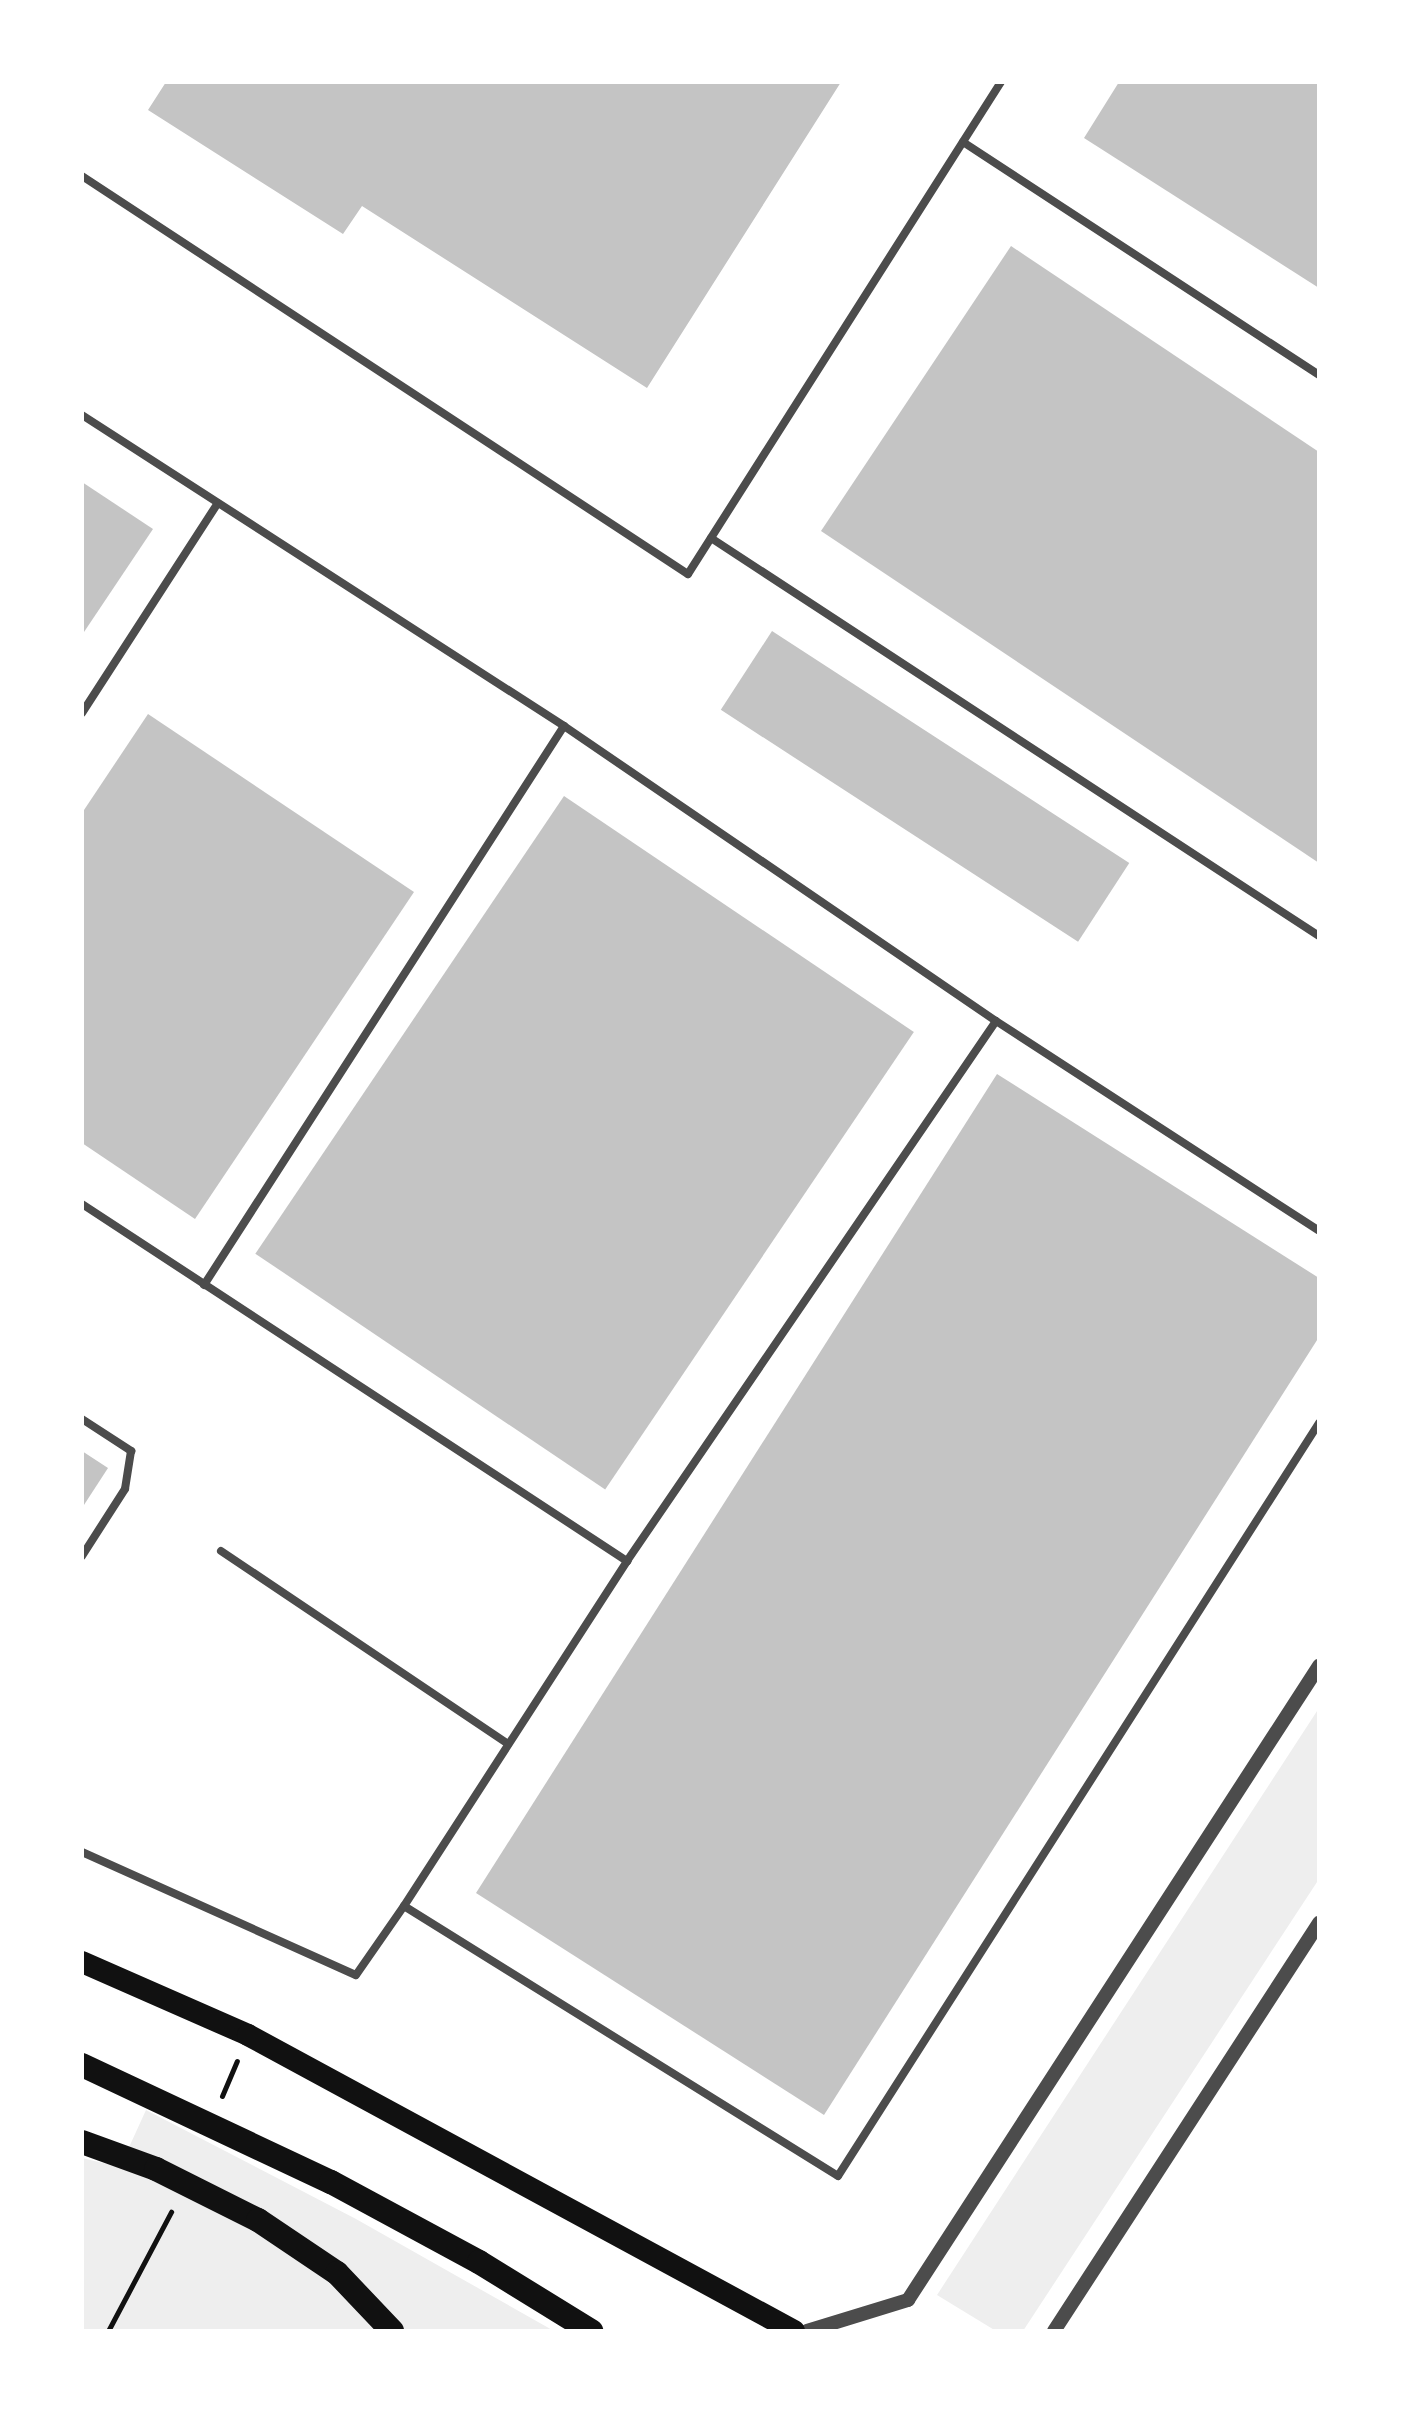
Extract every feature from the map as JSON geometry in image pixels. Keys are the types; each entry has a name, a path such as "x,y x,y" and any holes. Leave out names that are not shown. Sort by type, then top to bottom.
{"highway":[{"path":"82,1962 248,2035 794,2331"},
{"path":"82,2065 331,2182 479,2262 591,2331"},
{"path":"82,2142 156,2169 258,2220 337,2273 392,2331"}],"street":[{"path":"82,176 688,574 1001,82"},
{"path":"963,142 1319,375"},
{"path":"82,415 564,726 996,1021 1319,1231"},
{"path":"82,713 218,503"},
{"path":"711,538 1319,936"},
{"path":"204,1285 564,726"},
{"path":"82,1852 356,1975 627,1561 996,1021"},
{"path":"82,1204 627,1561"},
{"path":"82,1419 131,1451 125,1489 82,1556"},
{"path":"404,1906 838,2176 1319,1423"},
{"path":"221,1551 508,1744"},
{"path":"807,2331 908,2300 1319,1666"},
{"path":"1054,2331 1319,1923"}],"shaded area":[{"path":"1319,1708 1319,1879 1023,2331 996,2331 937,2295"},
{"path":"146,2110 356,2219 554,2331 82,2331 82,2158 120,2167"}],"building":[{"path":"166,82 841,82 647,388 362,206 343,234 148,110"},
{"path":"1119,82 1319,82 1319,288 1084,138"},
{"path":"1011,246 1319,452 1319,863 821,531"},
{"path":"82,482 153,529 82,635"},
{"path":"772,631 1129,863 1078,942 721,710"},
{"path":"148,714 414,892 195,1219 82,1143 82,813"},
{"path":"564,796 914,1032 605,1490 255,1254"},
{"path":"997,1074 1319,1278 1319,1337 824,2115 476,1893"},
{"path":"82,1451 108,1468 82,1508"}]}
